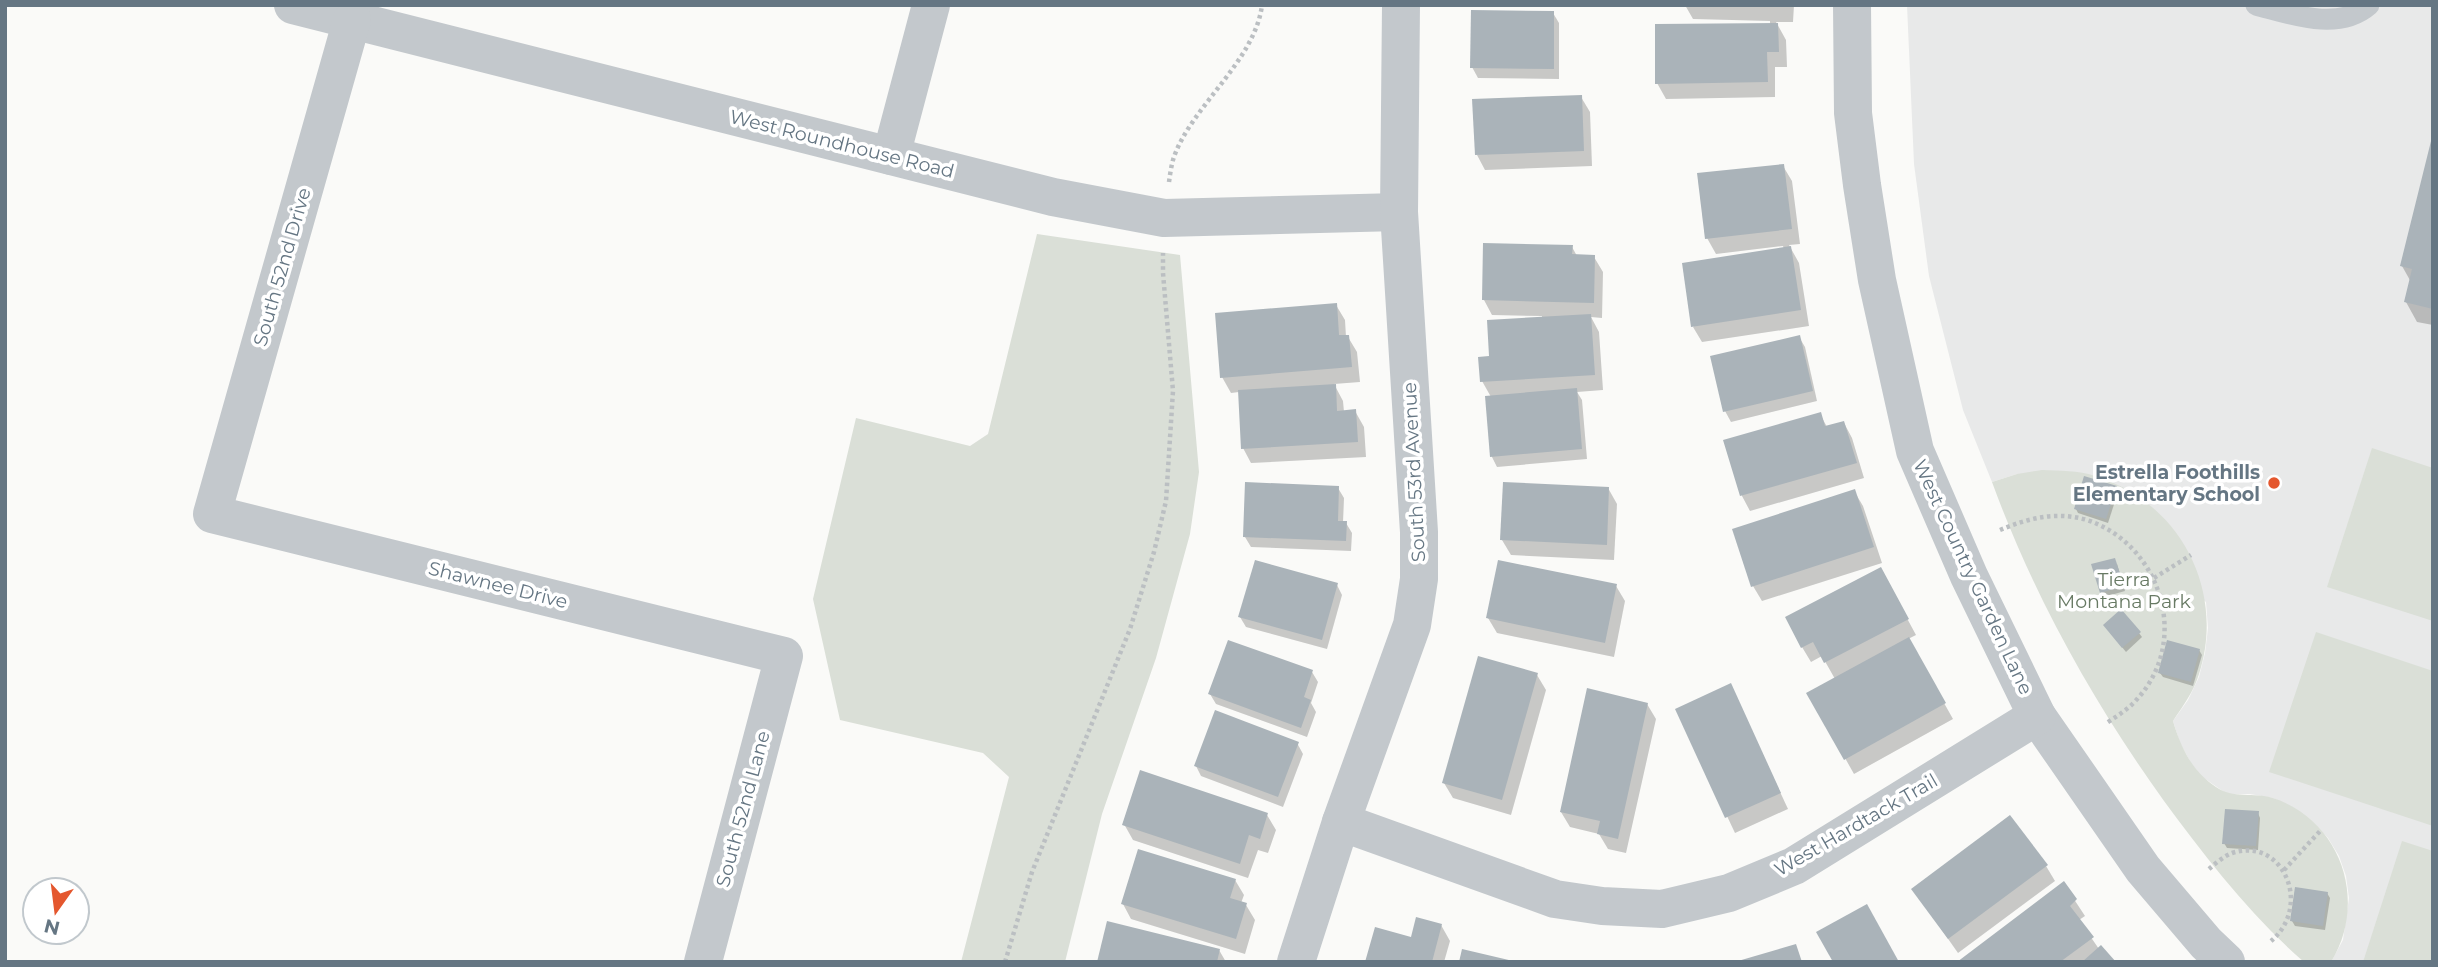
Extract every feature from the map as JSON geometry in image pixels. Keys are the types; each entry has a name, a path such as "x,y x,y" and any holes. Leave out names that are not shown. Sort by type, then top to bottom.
{"street":[{"name":"West Roundhouse Road","path":"293,5 1053,197 1164,218 1399,212"},
{"path":"891,156 931,5"},
{"name":"South 53rd Avenue","path":"1296,962 1341,822 1412,625 1419,579 1419,532 1399,212 1401,5"},
{"name":"West Country Garden Lane","path":"1852,5 1853,114 1862,186 1877,280 1915,451 1969,576 2037,716 2143,869 2206,943 2226,962"},
{"name":"South 52nd Drive","path":"212,514 352,20"},
{"name":"Shawnee Drive","path":"212,514 784,656"},
{"name":"South 52nd Lane","path":"703,962 784,656"},
{"name":"West Hardtack Trail","path":"1341,822 1555,899 1602,906 1662,909 1729,893 1794,866 2037,716"}],"lane":[{"path":"2256,5 2305,17 2327,19 2350,16 2369,5"}],"path":[{"path":"1005,962 1032,872 1130,629 1154,552 1166,501 1174,391 1163,273 1164,218 1173,159 1187,132 1250,40 1261,16 1262,5"},
{"path":"2000,530 2020,521 2042,516 2085,520 2106,528 2124,540 2140,556 2154,578 2161,594 2165,616 2165,638 2160,659 2139,697 2105,724"},
{"path":"2154,578 2191,555"},
{"path":"2284,870 2321,830"},
{"path":"2209,869 2230,854 2243,851 2268,857 2284,870 2289,878 2291,906 2282,932 2270,941"}],"shaded area":[{"name":"Estrella Foothills Elementary School","path":"1907,5 2433,5 2433,962 2331,962 2343,940 2349,898 2346,876 2339,856 2328,838 2312,821 2294,808 2273,798 2227,794 2201,776 2191,763 2180,743 2173,721 2188,700 2199,677 2208,628 2206,602 2017,474 1992,482 1963,410 1929,276 1914,164"}],"green space":[{"path":"1037,234 1180,255 1199,472 1190,534 1156,658 1102,814 1065,962 961,962 1009,777 983,753 840,720 813,599 856,418 970,446 988,434"},
{"path":"2372,448 2433,468 2433,621 2327,587"},
{"name":"Tierra Montana Park","path":"2042,470 2089,474 2125,489 2151,506 2172,528 2189,553 2200,581 2206,611 2206,642 2197,680 2173,721 2176,731 2194,766 2216,787 2229,793 2273,798 2297,809 2316,825 2331,844 2342,866 2347,890 2347,914 2342,939 2331,962 2304,962 2247,905 2164,801 2089,687 2046,607 1992,482"},
{"path":"2316,632 2433,671 2433,826 2269,772"},
{"path":"2402,841 2433,851 2433,962 2363,962"}],"building":[{"path":"1471,10 1554,11 1554,69 1470,68"},
{"path":"1778,23 1779,52 1767,52 1768,82 1655,84 1655,24"},
{"path":"1582,95 1584,151 1475,155 1472,99"},
{"path":"2432,137 2433,309 2404,302 2412,269 2400,266"},
{"path":"1784,164 1792,229 1705,239 1697,173"},
{"path":"1483,243 1573,245 1572,254 1595,255 1594,303 1482,300"},
{"path":"1791,246 1801,310 1691,327 1682,263"},
{"path":"1337,303 1339,335 1349,335 1352,367 1220,378 1215,313"},
{"path":"1591,314 1595,375 1480,382 1478,357 1489,356 1487,320"},
{"path":"1800,335 1813,391 1723,412 1710,356"},
{"path":"1336,384 1337,411 1356,409 1358,442 1241,449 1238,390"},
{"path":"1577,388 1582,449 1490,457 1485,396"},
{"path":"1821,412 1825,426 1844,421 1857,463 1740,496 1723,440"},
{"path":"2084,476 2117,486 2106,519 2074,509"},
{"path":"1245,482 1339,486 1338,521 1347,521 1346,541 1243,537"},
{"path":"1503,482 1609,487 1607,545 1500,540"},
{"path":"1855,489 1874,547 1751,587 1732,529"},
{"path":"2115,558 2124,586 2100,593 2091,564"},
{"path":"1255,560 1338,583 1322,640 1238,617"},
{"path":"1498,560 1617,584 1605,643 1486,618"},
{"path":"1881,567 1909,619 1824,663 1813,642 1801,648 1785,617"},
{"path":"2121,609 2141,632 2122,648 2103,625"},
{"path":"1909,637 1946,703 1844,760 1806,693"},
{"path":"1228,640 1313,670 1304,697 1311,700 1301,728 1208,694"},
{"path":"2167,640 2200,649 2191,682 2158,673"},
{"path":"1478,656 1538,673 1502,800 1442,783"},
{"path":"1731,683 1781,793 1725,818 1675,709"},
{"path":"1587,688 1648,703 1618,839 1597,834 1600,821 1560,812"},
{"path":"1215,710 1299,742 1278,797 1194,766"},
{"path":"1140,770 1268,813 1260,839 1249,835 1240,864 1122,825"},
{"path":"2225,809 2259,811 2256,846 2222,844"},
{"path":"2010,815 2048,865 1948,939 1911,889"},
{"path":"1138,849 1236,879 1230,898 1247,903 1236,939 1121,904"},
{"path":"2064,881 2077,899 2070,906 2094,937 2060,962 1957,962"},
{"path":"2295,887 2328,892 2323,926 2290,921"},
{"path":"1867,904 1899,962 1833,962 1816,932"},
{"path":"1416,917 1442,924 1432,962 1365,962 1375,927 1411,937"},
{"path":"1107,921 1220,949 1217,962 1097,962"},
{"path":"1796,944 1802,962 1738,962 1738,961"},
{"path":"2101,945 2116,962 2082,962"},
{"path":"1462,949 1513,961 1513,962 1459,962"}],"place":[{"name":"Estrella Foothills Elementary School","path":"2274,483"}]}
